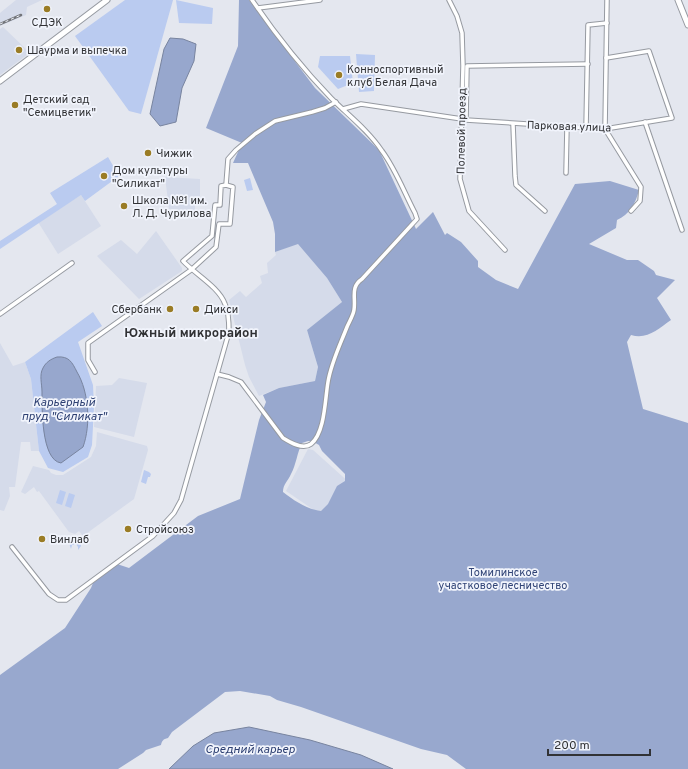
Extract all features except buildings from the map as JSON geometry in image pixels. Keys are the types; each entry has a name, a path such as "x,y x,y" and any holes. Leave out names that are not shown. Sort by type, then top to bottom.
{"street":[{"path":"0,81 107,0"},
{"path":"217,374 236,379 245,386 283,438 291,443 303,446 310,445 315,440 319,431 324,411 328,381 334,359 354,310 357,282 362,279 417,219 394,168 382,150 368,132 336,102 298,61 252,0"},
{"path":"258,8 320,0"},
{"name":"Полевой проезд","path":"449,0 457,16 462,33 464,119 460,179 469,211 505,250"},
{"path":"607,0 605,129 641,187 642,191 640,201 631,212"},
{"path":"678,0 688,25"},
{"path":"586,128 588,25 607,23"},
{"name":"Парковая улица","path":"343,109 361,104 464,119 513,124 605,129 672,118 649,51 606,58"},
{"path":"464,119 467,66 588,64"},
{"path":"226,185 228,159 255,134 275,121 325,108 336,102"},
{"path":"645,122 682,230"},
{"path":"513,124 516,185 545,211"},
{"path":"566,173 567,127"},
{"path":"12,548 49,594 54,599 62,601 69,599 153,536 174,513 181,500 228,332 225,304 212,286 191,270 183,261 212,236 215,205 220,205 221,186 226,185 233,188 230,224 219,224 216,247 191,270 88,343 88,360 95,372"},
{"path":"0,314 72,263"}],"shaded area":[{"path":"16,0 42,0 27,7 26,15 0,26 0,13"},
{"path":"125,0 173,0 141,114 129,111 75,36"},
{"path":"176,0 213,8 212,24 179,23"},
{"path":"3,27 29,52 0,75 0,29"},
{"path":"356,54 375,55 374,91 359,92"},
{"name":"Конноспортивный клуб Белая Дача","path":"320,56 350,56 353,83 338,89 318,67"},
{"path":"108,157 119,176 85,201 81,195 0,249 0,241 57,204 50,193"},
{"path":"165,177 200,179 200,199 195,204 195,212 169,209"},
{"path":"250,178 253,190 247,191 244,180"},
{"path":"81,195 101,226 58,254 38,222"},
{"path":"156,231 182,268 182,271 139,299 97,256 121,240 137,254"},
{"path":"298,243 327,278 342,302 307,330 318,367 315,381 279,388 259,396 249,377 245,365 229,300 240,291 246,297 262,283 260,276 268,273 267,263 276,255 275,252"},
{"path":"93,312 102,326 78,342 93,385 94,407 92,445 88,457 63,472 48,468 39,451 31,379 25,362"},
{"path":"0,343 13,366 25,362 31,379 39,451 31,451 30,442 21,442 15,487 9,487 10,496 4,511 0,510"},
{"path":"119,378 147,383 134,437 94,427 96,386 112,385"},
{"path":"97,432 147,446 148,450 134,499 83,536 79,531 75,534 69,532 39,491 37,492 34,487 25,494 21,492 33,466 49,470 51,473 56,475 63,475 91,457 96,446"},
{"path":"308,449 313,450 352,485 330,521 286,491"},
{"path":"144,470 151,474 150,477 148,477 146,484 141,482"},
{"path":"60,490 66,492 62,505 56,503"},
{"path":"69,493 75,495 71,508 65,506"},
{"path":"72,539 77,539 80,541 81,546 78,550 76,544 72,545 71,549 69,543"}],"green space":[{"name":"Томилинское участковое лесничество","path":"239,0 249,0 315,88 379,150 416,229 433,212 445,235 447,233 461,242 478,261 478,267 496,280 518,289 575,184 610,181 639,190 631,208 625,215 617,220 616,228 589,244 627,260 638,260 654,271 656,275 675,280 657,298 671,320 647,335 631,335 627,342 643,409 688,423 688,769 466,769 447,755 421,749 277,700 270,696 240,691 225,692 172,732 168,738 163,740 161,745 146,750 118,769 0,769 0,675 65,628 93,583 117,564 129,568 198,516 240,499 259,420 266,402 263,395 279,388 315,381 318,367 307,330 342,302 327,278 298,244 275,252 273,222 248,163 233,163 242,143 206,128 238,46","holes":["312,441 319,445 322,451 345,474 345,481 337,486 328,504 321,511 306,506 283,492 283,489 293,470 302,443"]}],"water":[{"path":"170,38 183,39 196,44 194,61 182,88 176,122 160,126 150,114 164,49"},
{"name":"Карьерный пруд \"Силикат\"","path":"57,357 70,360 73,365 81,380 88,409 86,438 83,447 61,463 54,460 46,443 41,380 41,374 44,366 49,361"},
{"name":"Средний карьер","path":"249,727 310,740 361,755 393,769 169,769 193,746 214,733"}],"railway":[{"path":"0,24 21,15"}],"place":[{"name":"СДЭК","path":"47,9"},
{"name":"Шаурма и выпечка","path":"19,50"},
{"name":"Конноспортивный клуб Белая Дача","path":"339,75"},
{"name":"Детский сад \"Семицветик\"","path":"15,105"},
{"name":"Чижик","path":"148,153"},
{"name":"Дом культуры \"Силикат\"","path":"104,176"},
{"name":"Школа №1 им. Л. Д. Чурилова","path":"124,206"},
{"name":"Сбербанк","path":"170,309"},
{"name":"Дикси","path":"196,309"},
{"name":"Стройсоюз","path":"128,529"},
{"name":"Винлаб","path":"42,539"}],"district":[{"name":"Южный микрорайон","path":"191,332"}]}
